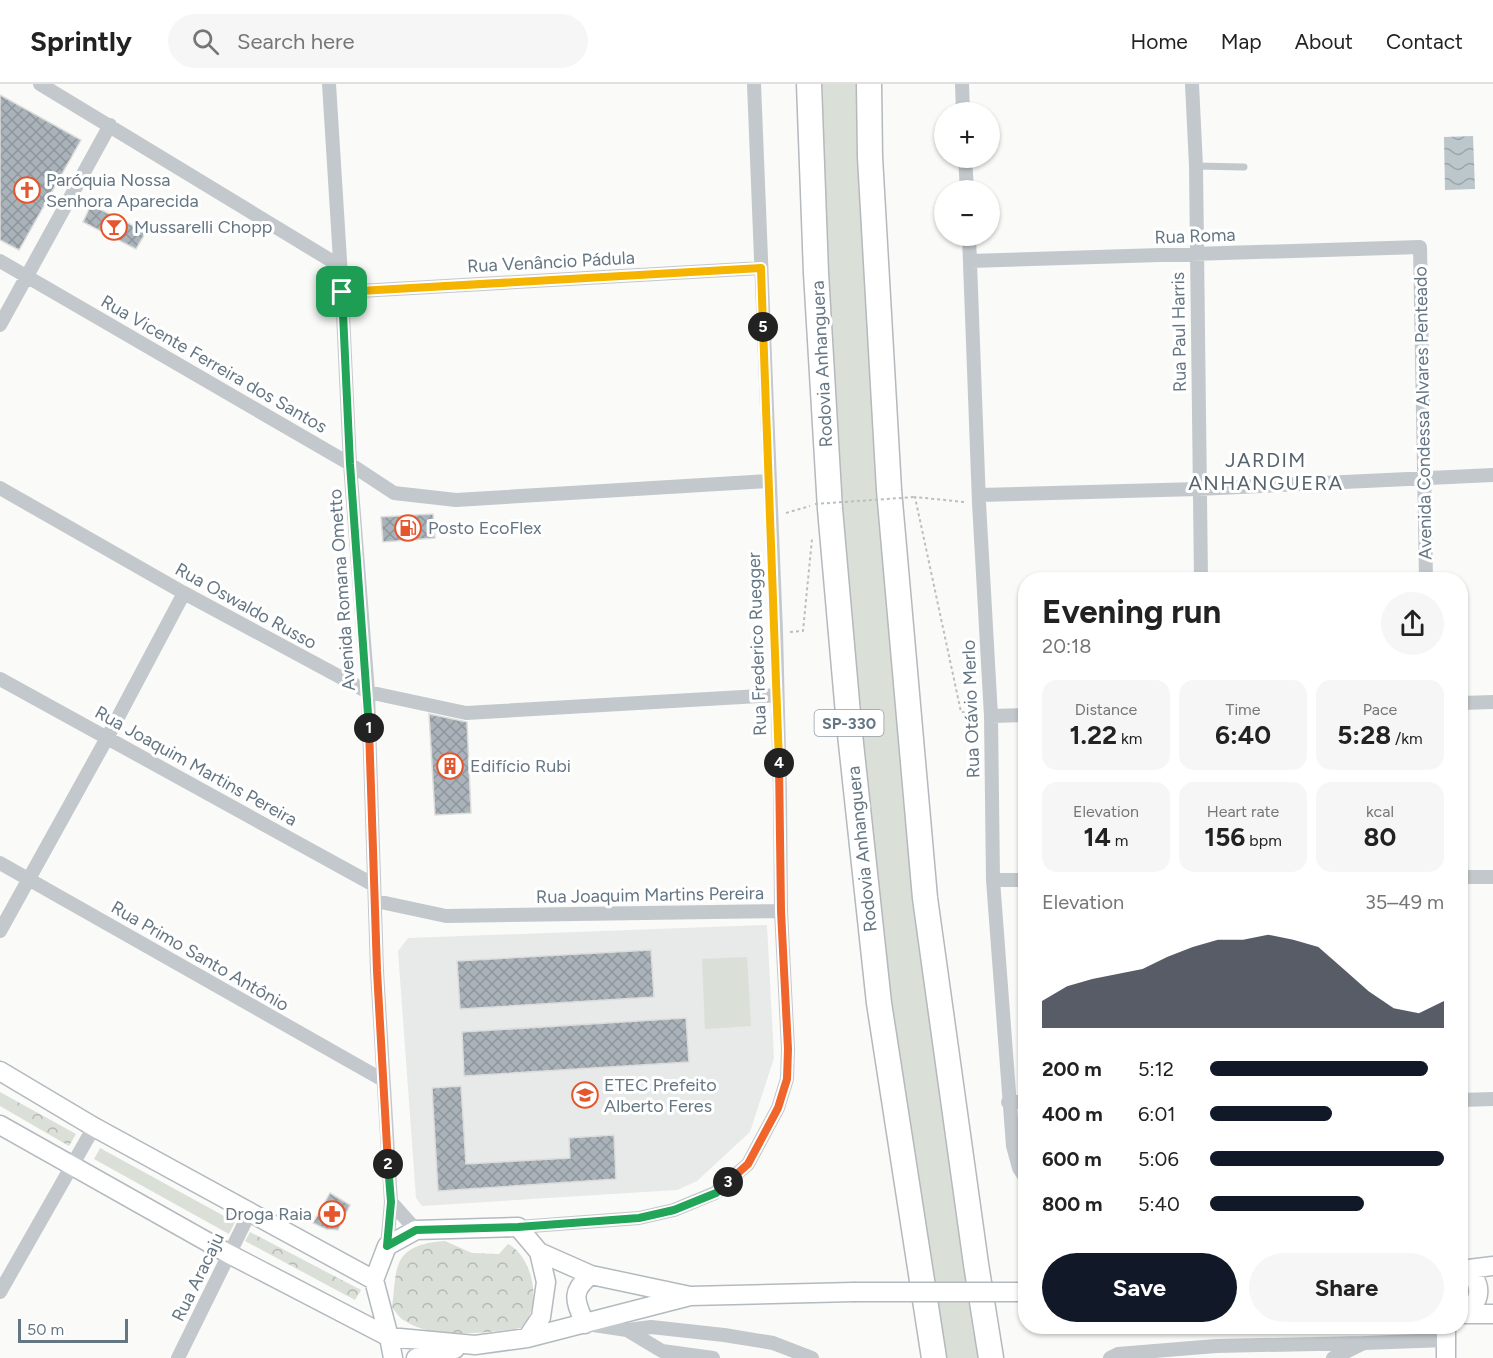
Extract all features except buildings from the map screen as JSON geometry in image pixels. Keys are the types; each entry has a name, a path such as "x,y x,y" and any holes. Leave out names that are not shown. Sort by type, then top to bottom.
{"highway":[{"name":"Rodovia Anhanguera","path":"809,84 830,509 849,725 879,1003 934,1358"},
{"name":"SP-330","path":"870,84 870,157 883,392 895,568 925,897 991,1358"}],"street":[{"path":"40,84 340,266"},
{"name":"Avenida Romana Ometto","path":"329,84 350,464 368,692 374,885 391,1202 387,1246"},
{"name":"Rua Frederico Ruegger","path":"518,1227 639,1218 674,1210 716,1193 748,1164 778,1108 787,1079 788,1049 781,911 776,632 768,481 754,84"},
{"path":"962,84 963,102"},
{"name":"Rua Paul Harris","path":"1192,84 1196,166 1200,572"},
{"path":"0,325 110,125"},
{"name":"Rua Otávio Merlo","path":"969,246 979,499 991,716 993,880 1008,1102 1013,1146 1018,1164"},
{"name":"Rua Roma","path":"970,261 1420,247"},
{"name":"Avenida Condessa Alvares Penteado","path":"1420,247 1426,572"},
{"name":"Rua Vicente Ferreira dos Santos","path":"0,261 350,464 394,493 456,500 768,481"},
{"name":"Rua Venâncio Pádula","path":"342,292 761,268"},
{"path":"979,499 1493,475"},
{"name":"Rua Oswaldo Russo","path":"0,488 184,593 368,692 466,713 776,695"},
{"path":"0,931 184,593"},
{"name":"Rua Joaquim Martins Pereira","path":"0,679 374,885"},
{"path":"1468,703 1493,702"},
{"path":"991,716 1018,715"},
{"name":"Rua Primo Santo Antônio","path":"0,863 383,1080"},
{"path":"1468,877 1493,877"},
{"path":"993,880 1018,880"},
{"name":"Rua Joaquim Martins Pereira","path":"376,901 446,916 781,911"},
{"path":"0,1071 94,1127 374,1280"},
{"path":"1468,1100 1493,1099"},
{"path":"1008,1102 1018,1102"},
{"path":"0,1125 229,1254 389,1337 475,1345"},
{"path":"0,1292 94,1127"},
{"path":"391,1202 416,1230"},
{"name":"Rua Aracaju","path":"178,1358 250,1212"},
{"path":"393,1358 374,1280 387,1246 416,1230 518,1227 539,1252 591,1275 690,1296 853,1292 1018,1293"},
{"path":"527,1338 541,1317 546,1282 539,1252"},
{"path":"1468,1269 1493,1266"},
{"path":"1468,1273 1476,1281 1479,1295 1473,1307 1468,1310"},
{"path":"585,1324 577,1303 576,1291 581,1283 591,1275"},
{"path":"416,1358 475,1345 527,1338 690,1296"},
{"path":"1468,1314 1493,1314"},
{"path":"585,1324 627,1330 651,1327 724,1335 773,1343 812,1358"},
{"path":"627,1330 662,1355 713,1358"},
{"path":"1110,1358 1118,1354 1217,1352 1364,1343 1446,1341"},
{"path":"1333,1358 1364,1343"}],"lane":[{"path":"1196,166 1244,167"}],"path":[{"path":"770,518 815,504 915,497 979,499"},
{"path":"915,497 961,712 991,716"},
{"path":"776,632 803,631 812,539"}],"shaded area":[{"name":"ETEC Prefeito Alberto Feres","path":"767,925 774,1058 750,1132 697,1181 677,1190 422,1206 416,1198 398,951 408,938"}],"green space":[{"path":"818,84 859,84 861,138 982,1358 943,1358 887,1011 842,548 826,288"},
{"path":"747,957 751,1026 705,1029 702,959"},
{"path":"0,1092 76,1134 69,1146 0,1106"},
{"path":"100,1148 235,1222 229,1234 94,1159"},
{"path":"250,1232 361,1290 355,1300 245,1241"},
{"path":"445,1241 472,1253 499,1254 508,1244 516,1249 527,1266 533,1287 532,1307 521,1328 493,1332 446,1333 417,1327 399,1317 392,1307 396,1273 402,1257 418,1246"}],"water":[{"path":"1473,136 1475,189 1445,190 1444,137"}],"place":[{"name":"Paróquia Nossa Senhora Aparecida","path":"27,190"},
{"name":"Mussarelli Chopp","path":"114,227"},
{"name":"Posto EcoFlex","path":"408,528"},
{"name":"Edifício Rubi","path":"450,766"},
{"name":"ETEC Prefeito Alberto Feres","path":"585,1095"},
{"name":"Droga Raia","path":"332,1214"}],"district":[{"name":"JARDIM ANHANGUERA","path":"1266,472"}],"route":[{"path":"761,268 776,632 781,911 788,1049 787,1079 778,1108 748,1164 716,1193 674,1210 639,1218 518,1227 416,1230 387,1246 391,1202 377,971 368,692 350,464 342,292 761,268"}]}
